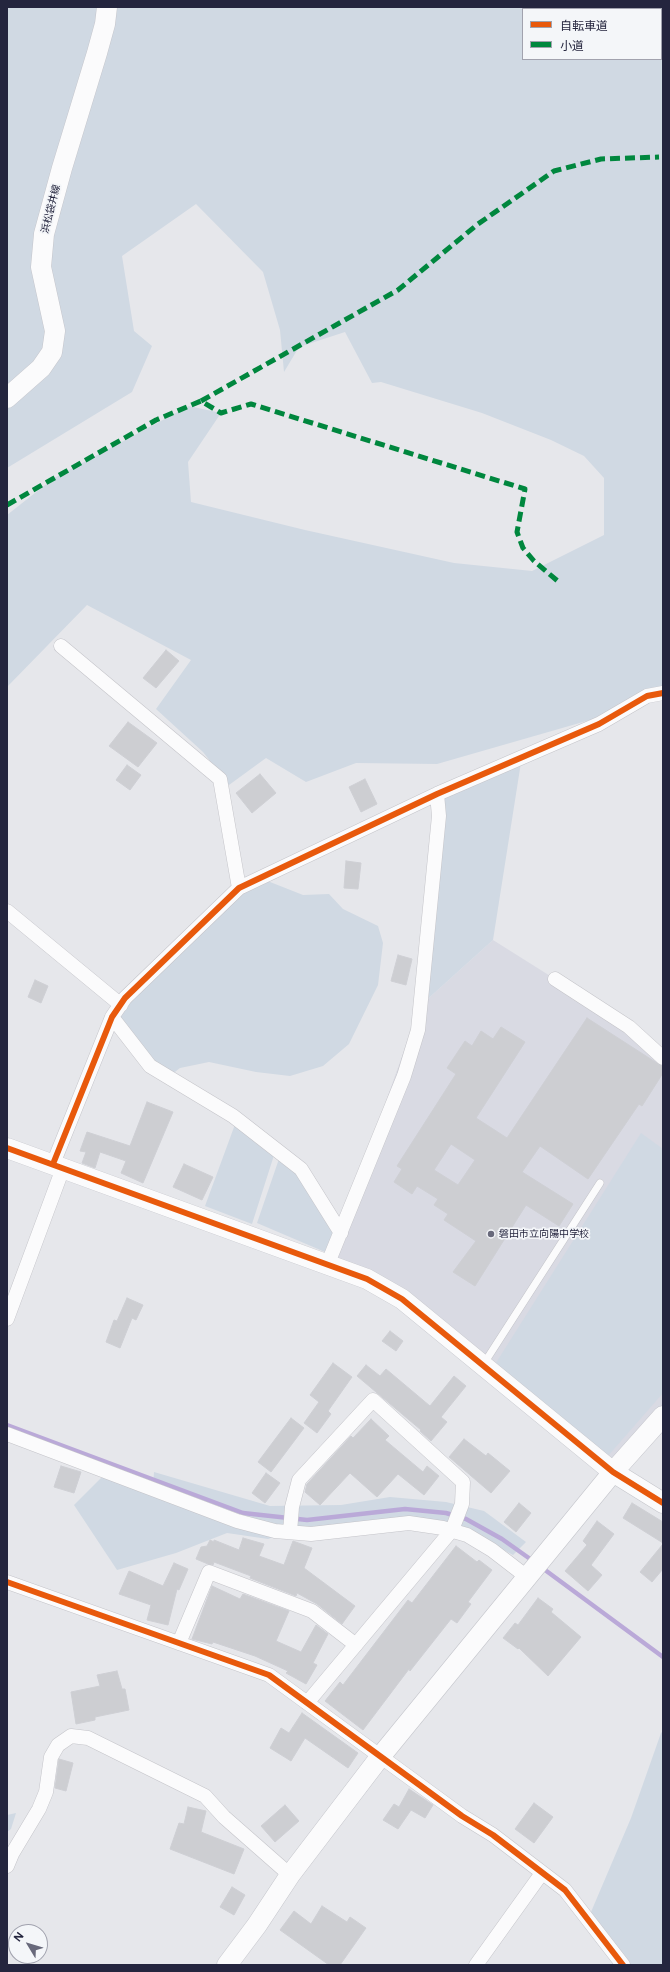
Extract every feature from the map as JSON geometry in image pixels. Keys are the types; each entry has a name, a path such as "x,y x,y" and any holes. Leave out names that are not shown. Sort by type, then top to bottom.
{"street":[{"name":"浜松袋井線","path":"7,398 41,368 52,352 55,331 41,267 44,234 62,168 97,53 105,24 107,7"},
{"path":"61,646 220,779 239,888"},
{"path":"7,1319 58,1166 112,1017 121,1005 239,888 437,794 598,724 647,696 663,693"},
{"path":"328,1264 404,1076 418,1030 439,816 437,794"},
{"path":"7,911 121,1005"},
{"path":"555,979 629,1027 663,1058"},
{"path":"112,1017 150,1066 233,1116 301,1169 341,1233"},
{"path":"7,1148 367,1279 402,1299 613,1472 663,1503"},
{"path":"290,1532 292,1507 299,1480 373,1400 463,1482 462,1504 452,1530 307,1703"},
{"path":"227,1965 258,1925 290,1875 380,1757 613,1472 663,1416"},
{"path":"7,1434 237,1521 275,1531 311,1534 409,1523 452,1530 467,1535 492,1550 528,1577"},
{"path":"179,1644 209,1572 312,1611 356,1646"},
{"path":"7,1582 269,1675 462,1816 493,1835 542,1874 565,1890 624,1965"},
{"path":"7,1866 12,1854 39,1809 46,1792 52,1757 58,1745 71,1736 88,1738 204,1796 224,1817 290,1875"},
{"path":"476,1965 542,1874"}],"lane":[{"path":"483,1365 600,1183"}],"shaded area":[{"path":"7,7 663,7 663,699 437,764 356,763 306,782 266,758 229,785 203,752 156,709 191,660 87,605 7,687 7,515 54,478 189,406 221,413 188,462 191,502 305,530 454,563 532,571 604,535 604,478 584,456 551,440 482,413 381,382 372,383 345,332 299,347 284,372 280,330 263,272 196,204 122,256 134,331 152,346 132,392 7,468"},
{"path":"522,756 493,940 420,1006 437,794"},
{"path":"260,878 303,895 329,894 343,909 378,926 383,943 378,985 349,1044 323,1066 290,1076 256,1072 209,1062 180,1068 167,1078 112,1017 239,888"},
{"path":"493,940 555,979 663,1057 663,1421 613,1472 397,1296 328,1263 420,1006"},
{"path":"237,1119 276,1149 252,1224 205,1206"},
{"path":"641,1133 663,1149 663,1393 607,1457 494,1366"},
{"path":"281,1153 341,1233 332,1255 257,1223"},
{"path":"107,1472 153,1489 154,1472 270,1506 341,1505 390,1497 446,1502 484,1511 526,1542 513,1555 465,1529 286,1532 268,1539 227,1533 176,1553 117,1570 74,1505"},
{"path":"663,1731 663,1965 623,1965 588,1919 631,1818"},
{"path":"16,1813 11,1829 7,1832 7,1815"}],"building":[{"path":"166,650 179,661 156,688 143,678"},
{"path":"128,722 157,743 138,767 109,746"},
{"path":"127,765 141,775 130,790 116,780"},
{"path":"260,774 276,793 252,813 236,793"},
{"path":"365,779 377,804 361,812 349,787"},
{"path":"346,861 361,863 358,889 344,888"},
{"path":"398,955 412,959 406,985 391,981"},
{"path":"35,980 48,986 41,1003 28,997"},
{"path":"587,1018 663,1067 663,1073 642,1106 639,1104 588,1179 540,1146 522,1172 573,1204 559,1226 526,1205 475,1286 453,1272 476,1241 444,1220 448,1214 434,1205 438,1199 417,1186 412,1194 394,1182 402,1169 397,1166 456,1074 447,1068 465,1041 472,1046 481,1031 493,1039 501,1027 525,1042 476,1118 507,1138","holes":["451,1144 475,1160 458,1185 434,1170"]},
{"path":"147,1102 173,1112 143,1183 121,1173 126,1161 100,1152 95,1168 82,1163 86,1152 80,1151 87,1132 130,1146"},
{"path":"184,1164 213,1177 202,1200 173,1187"},
{"path":"127,1298 143,1305 136,1320 132,1318 120,1348 106,1342 114,1320 117,1321"},
{"path":"390,1331 403,1341 396,1351 382,1341"},
{"path":"333,1363 352,1377 328,1411 331,1414 317,1433 304,1423 319,1402 310,1395"},
{"path":"366,1365 380,1376 386,1369 430,1406 454,1376 466,1386 441,1417 447,1422 431,1441 420,1431 421,1430 357,1376"},
{"path":"291,1418 304,1428 271,1472 258,1462"},
{"path":"371,1419 389,1436 385,1440 423,1472 427,1466 439,1476 424,1495 398,1474 377,1497 350,1473 320,1505 305,1492 307,1484 351,1436 353,1438"},
{"path":"464,1439 486,1456 488,1453 510,1471 491,1493 449,1457"},
{"path":"61,1466 81,1472 74,1493 54,1487"},
{"path":"266,1473 280,1483 265,1503 252,1493"},
{"path":"519,1503 531,1513 516,1532 504,1522"},
{"path":"632,1503 663,1522 663,1543 623,1518"},
{"path":"597,1521 614,1534 591,1565 602,1575 588,1591 565,1571 587,1545 583,1541"},
{"path":"243,1538 264,1544 259,1556 284,1565 293,1541 312,1548 304,1568 355,1606 342,1624 317,1604 297,1593 296,1596 250,1578 251,1576 214,1562 213,1565 196,1559 201,1547 207,1546 210,1540 214,1542 214,1540 239,1550"},
{"path":"663,1544 663,1569 652,1582 640,1572"},
{"path":"456,1546 477,1562 479,1560 492,1570 468,1602 471,1604 457,1623 451,1619 410,1671 409,1669 363,1730 325,1701 340,1682 343,1685 408,1600 412,1603"},
{"path":"174,1563 188,1569 179,1590 177,1589 168,1625 147,1620 151,1605 119,1594 129,1571 163,1586"},
{"path":"212,1586 240,1599 243,1594 289,1611 276,1641 301,1652 316,1625 328,1634 313,1663 317,1665 306,1684 286,1673 288,1671 255,1656 213,1642 212,1644 192,1639"},
{"path":"538,1598 553,1609 551,1612 581,1637 548,1676 519,1648 518,1649 503,1638 515,1623 518,1625"},
{"path":"117,1671 122,1689 125,1689 129,1710 95,1717 95,1720 76,1724 71,1692 100,1686 97,1675"},
{"path":"302,1713 358,1753 348,1768 305,1738 291,1761 270,1748 281,1728 289,1733"},
{"path":"59,1759 73,1763 66,1791 55,1788"},
{"path":"409,1789 433,1805 425,1818 411,1810 398,1829 383,1820 394,1804 399,1807"},
{"path":"534,1803 553,1817 534,1843 515,1829"},
{"path":"285,1805 299,1821 275,1842 261,1826"},
{"path":"188,1807 206,1811 201,1832 244,1849 234,1874 170,1849 179,1823 184,1824"},
{"path":"232,1887 245,1895 234,1915 220,1907"},
{"path":"322,1906 347,1922 350,1917 366,1928 340,1965 329,1965 280,1930 294,1911 311,1924"}],"waterway":[{"path":"7,1425 243,1513 307,1520 405,1509 446,1513 466,1519 502,1539 533,1561"},
{"path":"541,1567 663,1657"}],"marked path":[{"path":"201,401 398,290 478,224 554,171 601,159 659,157"},
{"path":"7,505 156,420 201,401 221,413 251,404 525,489 517,532 523,548 534,561 560,583"}],"cycle path":[{"path":"53,1164 112,1017 125,998 239,888 437,794 599,724 647,696 663,693"},
{"path":"7,1148 367,1279 402,1299 613,1472 663,1503"},
{"path":"7,1582 269,1675 462,1816 493,1835 565,1890 623,1965"}],"place":[{"name":"磐田市立向陽中学校","path":"491,1234"}]}
